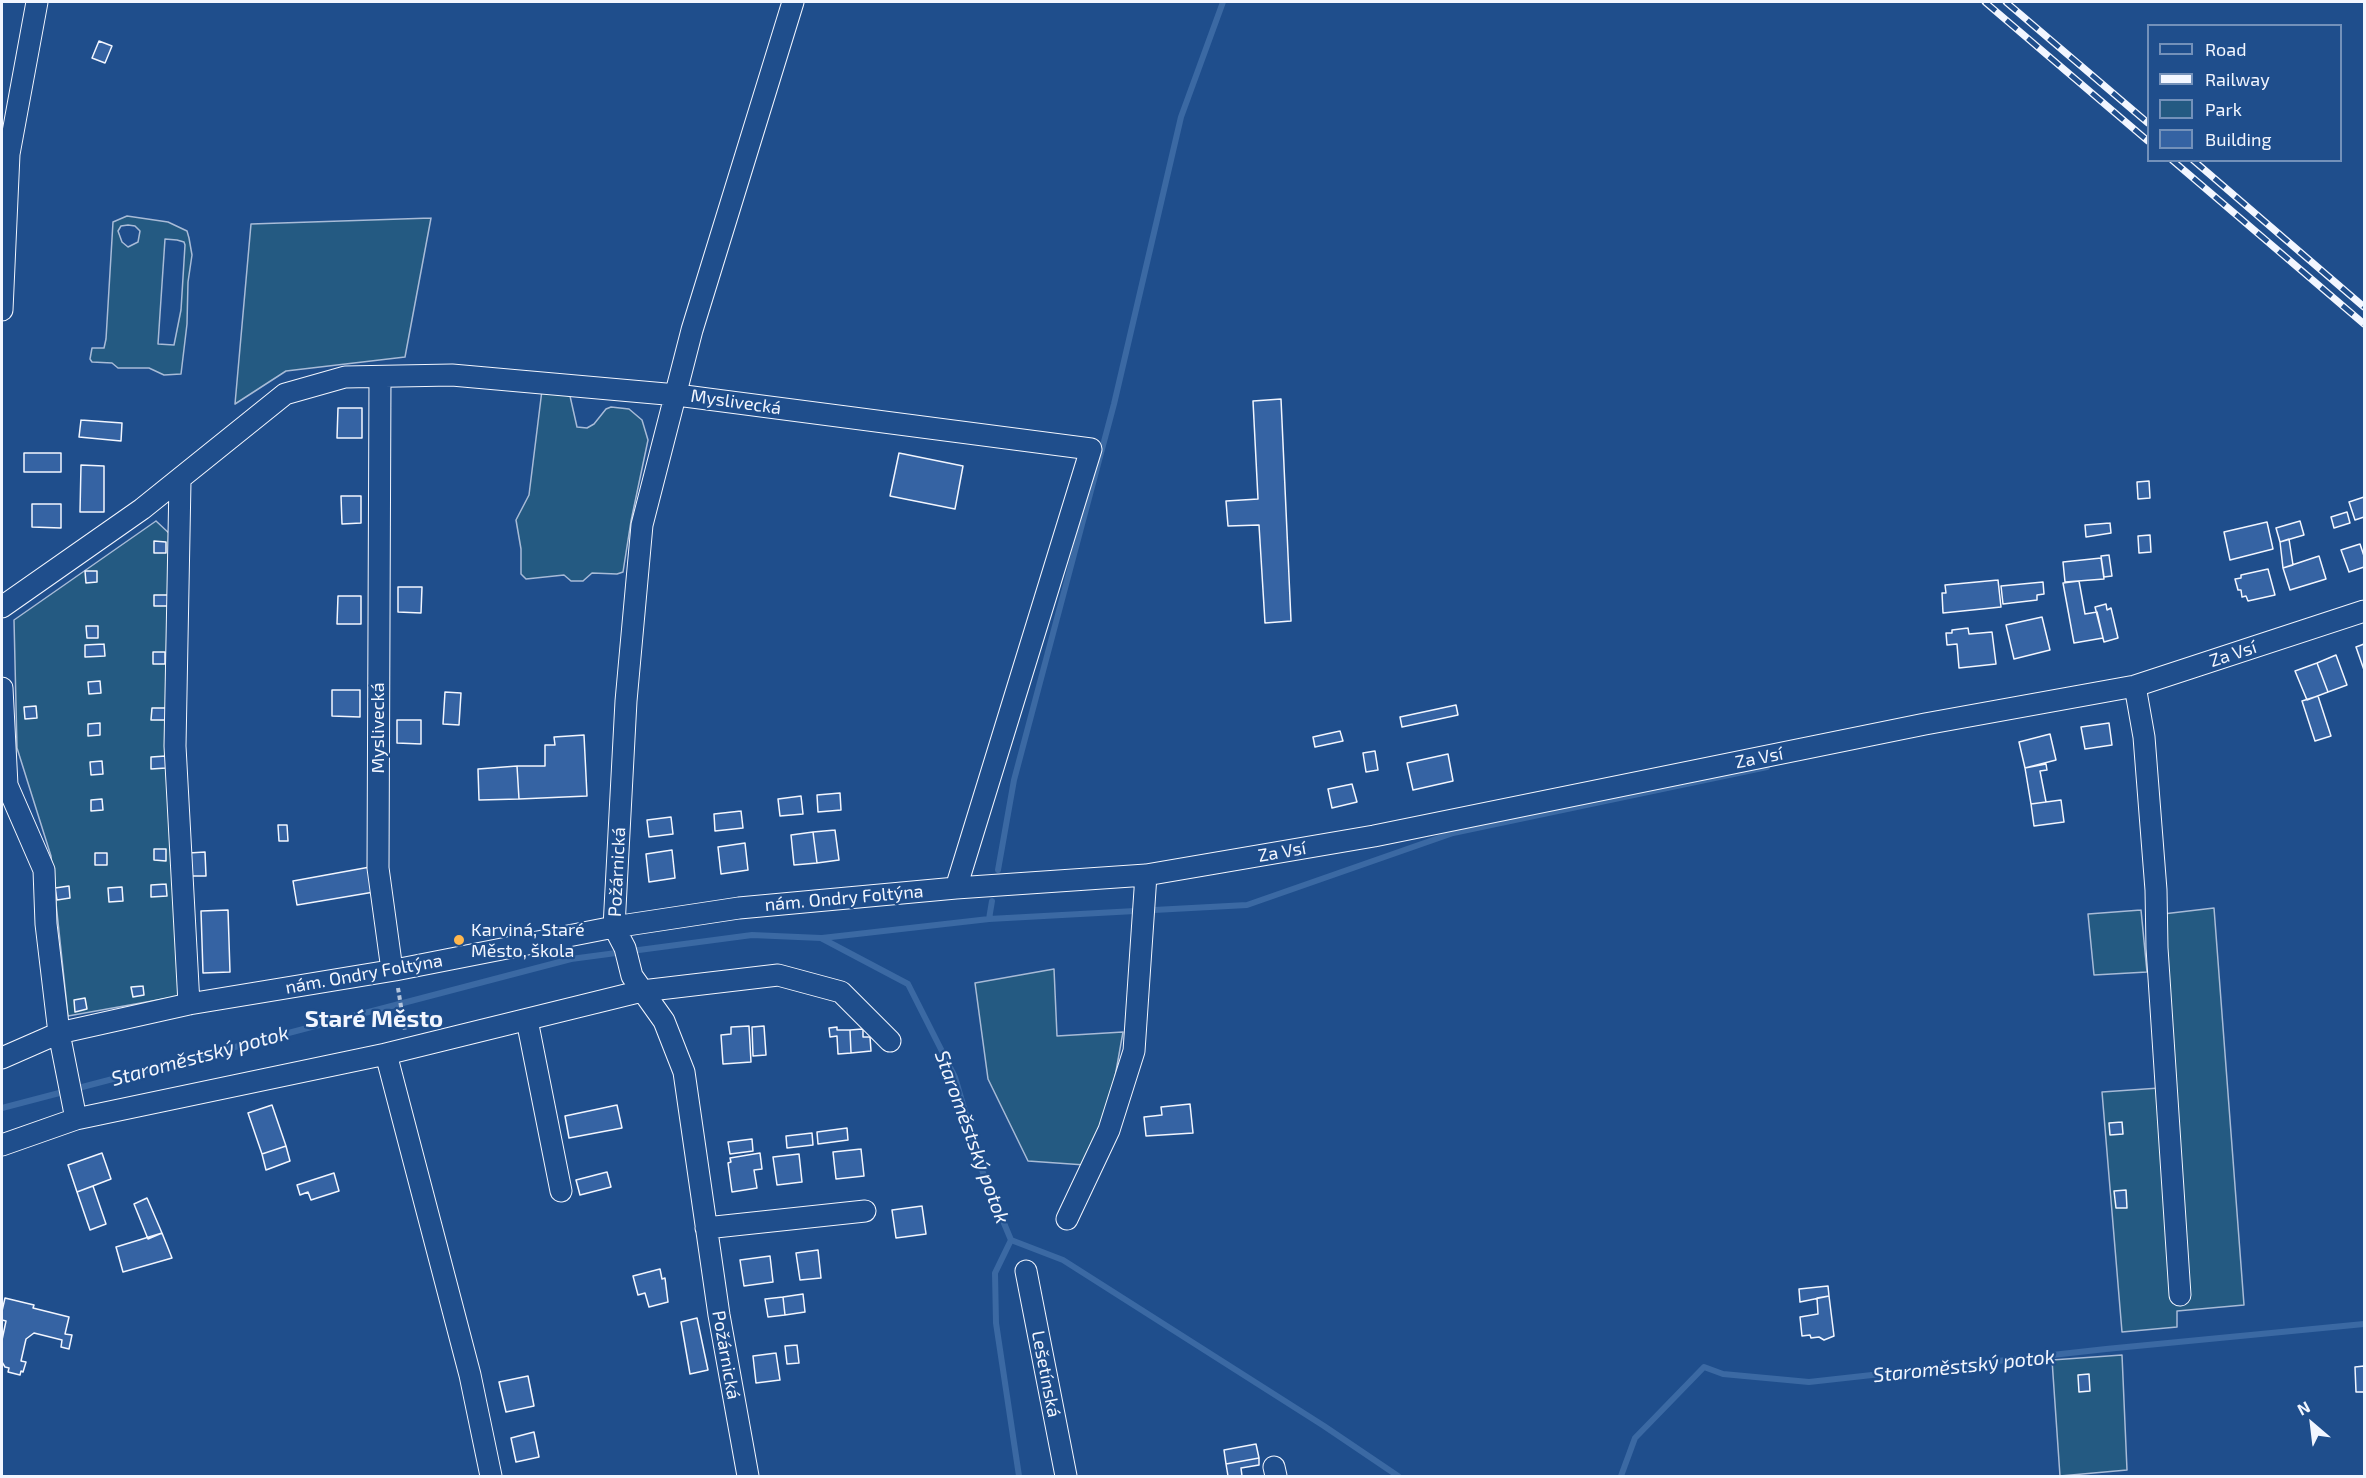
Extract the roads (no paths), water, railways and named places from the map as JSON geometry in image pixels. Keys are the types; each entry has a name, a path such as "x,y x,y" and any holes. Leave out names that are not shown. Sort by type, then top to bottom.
{"street":[{"path":"2,310 9,154 37,2"},
{"name":"Požárnická","path":"748,1476 718,1315 684,1072 664,1021 632,976 614,927 626,701 642,525 692,330 793,2"},
{"name":"Myslivecká","path":"2,607 180,481 285,394 345,377 452,375 677,394 1091,449 956,888"},
{"name":"Myslivecká","path":"380,377 378,868 392,970"},
{"path":"180,481 175,746 189,1004"},
{"name":"Za Vsí","path":"983,887 1146,875 1374,836 1925,724 2135,687 2364,611"},
{"path":"2135,687 2144,737 2156,890 2157,948 2180,1295"},
{"path":"2,688 7,785 44,870 46,924 59,1033 73,1102"},
{"path":"1066,1219 1109,1130 1134,1051 1146,875"},
{"name":"nám. Ondry Foltýna","path":"2,1058 59,1033 189,1004 392,970 614,927 739,908 983,887"},
{"path":"2,1145 73,1102 386,1054 642,991 778,975 841,992 890,1041"},
{"path":"527,1020 561,1191"},
{"path":"386,1054 470,1375 491,1476"},
{"path":"706,1228 865,1211"},
{"name":"Lešetínská","path":"1026,1271 1066,1476"}],"waterway":[{"path":"998,870 1014,780 1114,404 1181,117 1223,2"},
{"path":"1154,910 1247,905 1453,833 1767,767"},
{"path":"822,938 989,919 992,901"},
{"path":"989,919 1135,911"},
{"name":"Staroměstský potok","path":"2,1108 571,959 752,935 821,938 908,984 955,1077 983,1173 1011,1240 1063,1260 1324,1426 1398,1476"},
{"path":"1011,1240 995,1273 996,1323 1019,1476"},
{"name":"Staroměstský potok","path":"1621,1476 1635,1438 1704,1367 1723,1374 1809,1382 2106,1349 2364,1324"}],"railway":[{"path":"1985,2 2147,140"},
{"path":"2006,2 2147,122"},
{"path":"2174,162 2364,324"},
{"path":"2195,162 2364,307"}],"place":[{"name":"Karviná, Staré Město, škola","path":"459,940"}],"district":[{"name":"Staré Město","path":"374,1019"}]}
